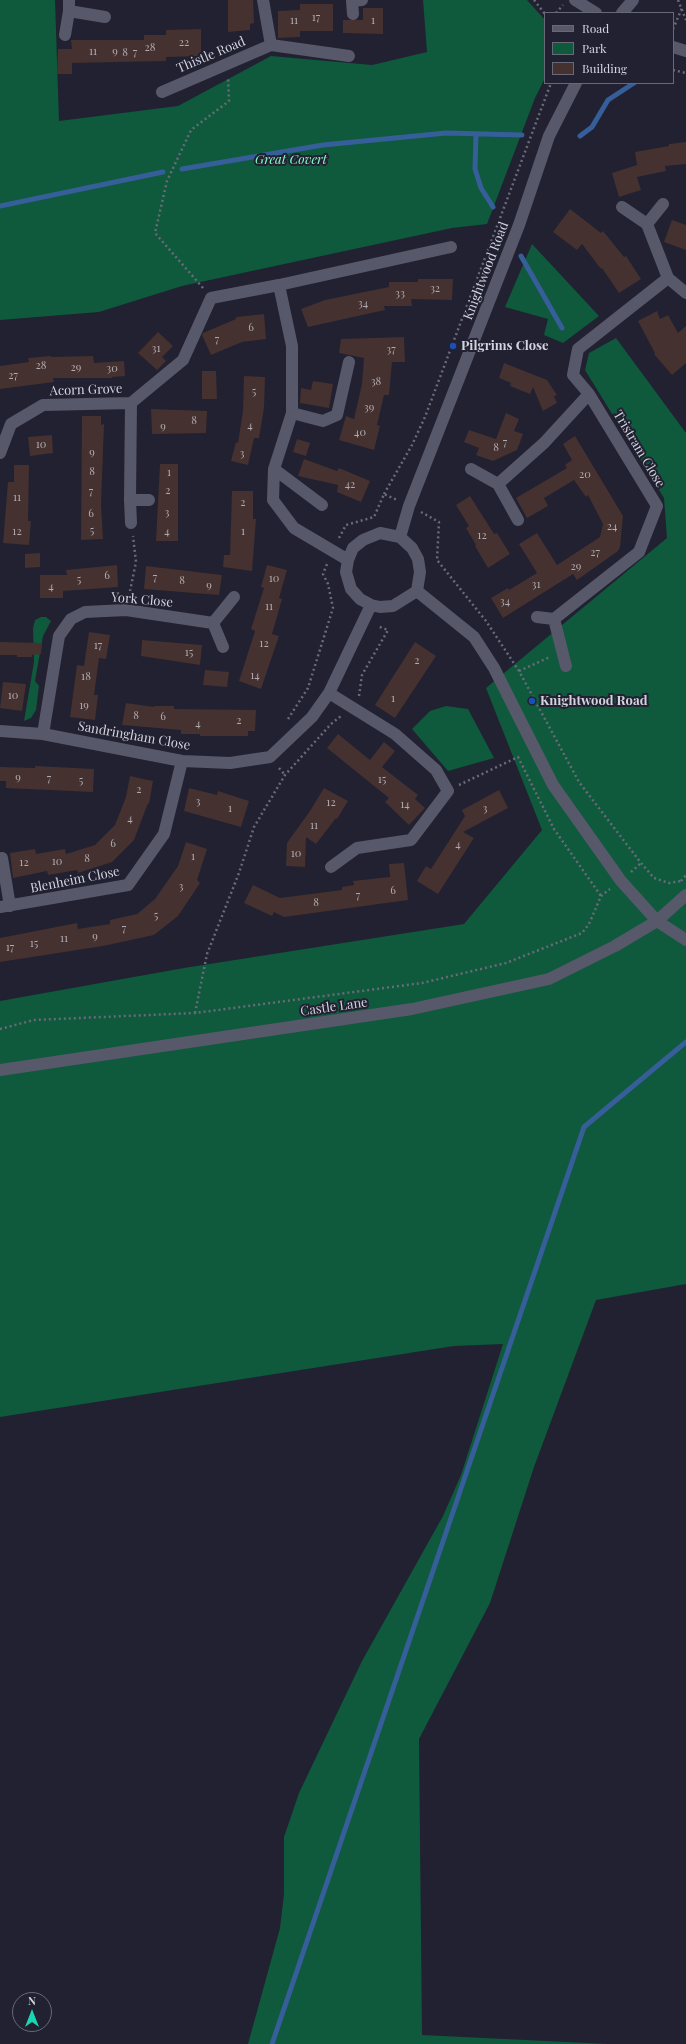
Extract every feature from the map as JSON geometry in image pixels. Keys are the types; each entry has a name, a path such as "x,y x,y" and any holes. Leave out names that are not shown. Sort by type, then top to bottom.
{"street":[{"path":"263,0 270,45 350,56"},
{"path":"353,14 352,1 362,0"},
{"path":"575,0 594,12"},
{"path":"623,12 633,0"},
{"path":"65,36 69,6 105,17"},
{"name":"Thistle Road","path":"162,92 270,45"},
{"path":"674,47 686,51"},
{"name":"Knightwood Road","path":"400,537 409,506 519,225 549,136 575,84"},
{"path":"647,224 663,204"},
{"path":"622,207 647,224 668,278 686,293"},
{"path":"211,298 279,285 451,247"},
{"name":"Tristram Close","path":"554,619 639,552 657,506 589,394 573,375 578,349 668,278"},
{"path":"279,285 292,346 292,413 274,469 273,500 294,528 348,560"},
{"name":"Acorn Grove","path":"0,453 6,422 43,405 131,403 184,360 211,298"},
{"path":"292,413 323,421 337,415 349,362"},
{"path":"498,484 544,443 589,394"},
{"path":"131,403 131,522"},
{"path":"274,469 322,505"},
{"path":"471,469 498,484 518,520"},
{"path":"130,500 149,500"},
{"path":"380,533 400,537 412,548 418,559 420,572 417,591 393,606 380,607 371,605 360,599 351,589 346,572 348,560 353,548 363,540 380,533"},
{"path":"417,591 474,637 494,668 553,785 621,881 657,921 686,940"},
{"path":"223,647 213,622 234,597"},
{"name":"Sandringham Close","path":"0,731 43,734 182,761 230,763 270,757 312,717 329,693 365,621 371,605"},
{"name":"York Close","path":"43,734 59,636 71,619 85,612 126,610 213,622"},
{"path":"537,617 554,619 566,666"},
{"path":"329,693 395,734 436,770 448,791 411,840 357,848 331,867"},
{"name":"Blenheim Close","path":"2,858 5,907 128,885 164,834 182,761"},
{"name":"Castle Lane","path":"0,1070 412,1009 549,979 615,946 657,921 686,894"}],"path":[{"path":"534,0 544,13"},
{"path":"678,0 686,20"},
{"path":"674,27 682,8"},
{"path":"211,298 155,233 167,181 191,130 229,101 227,64"},
{"path":"674,70 686,73"},
{"path":"384,494 412,445 425,417 551,84"},
{"path":"126,610 136,562 131,522"},
{"path":"437,560 486,621 520,671 579,782 641,863 654,878 661,881 669,883 681,881 686,875"},
{"path":"195,1013 206,954 239,873 254,827 286,775 331,724 343,715 358,712 362,675 388,630 365,621"},
{"path":"520,671 562,651"},
{"path":"448,791 518,757 554,829 601,896"},
{"path":"0,1029 34,1020 195,1013 422,983 506,963 582,933 589,924 601,896 641,863"}],"green space":[{"name":"Great Covert","path":"0,0 55,0 59,121 178,106 271,56 372,65 427,52 423,0 527,0 544,19 544,80 535,98 487,224 452,228 182,286 99,312 0,320"},
{"path":"532,244 599,316 563,343 544,335 548,319 505,307"},
{"path":"616,338 686,433 686,1284 596,1300 534,1467 490,1603 419,1739 422,2035 608,2044 248,2044 280,1928 284,1894 284,1837 299,1793 362,1661 443,1516 461,1475 503,1344 454,1346 0,1417 0,1001 184,968 464,924 542,830 486,688 667,538 664,498 585,370 589,353"},
{"path":"41,617 46,617 51,621 43,636 35,681 39,686 36,710 31,718 24,721 34,662 33,628 35,620"},
{"path":"446,706 468,709 494,758 448,771 412,729 430,711"}],"building":[{"path":"228,0 253,0 254,23 250,24 250,30 228,32"},
{"path":"300,4 333,4 333,31 300,31 300,37 278,38 278,11 300,10"},
{"path":"363,8 383,8 383,34 343,33 343,20 363,20"},
{"path":"201,29 201,56 166,57 166,61 72,63 72,74 57,74 58,49 72,49 71,40 144,40 144,35 166,35 166,30"},
{"path":"686,142 686,164 665,166 666,171 637,177 641,190 619,197 612,173 637,165 635,152 669,146 669,144"},
{"path":"570,209 601,233 603,231 624,257 626,256 641,279 619,293 602,268 601,269 582,244 577,250 553,232"},
{"path":"672,220 686,225 686,250 664,242"},
{"path":"418,279 453,279 452,300 411,299 412,306 384,306 385,310 308,327 301,309 325,300 389,287 389,282 418,282"},
{"path":"657,311 660,319 668,315 678,333 686,326 686,363 672,375 654,354 655,353 638,321"},
{"path":"264,314 266,339 242,342 211,355 202,335 203,333 236,319 236,317"},
{"path":"158,332 173,346 162,357 166,361 157,370 138,353"},
{"path":"404,337 405,362 392,362 389,395 384,395 377,425 380,426 374,450 339,440 346,416 354,419 362,384 364,358 339,353 341,339"},
{"path":"51,356 93,356 94,363 124,361 125,376 112,378 53,378 54,382 0,389 0,366 29,362 28,358"},
{"path":"504,363 547,380 557,395 554,396 557,403 543,411 533,387 530,394 510,386 511,383 499,378"},
{"path":"202,371 216,371 217,399 202,399"},
{"path":"244,376 265,377 264,408 259,438 254,438 248,465 231,461 236,442 238,443 243,411"},
{"path":"313,381 333,384 329,408 300,403 301,388 311,390"},
{"path":"151,409 207,411 206,433 152,434"},
{"path":"506,413 519,419 514,431 523,434 517,450 493,461 476,455 479,448 464,442 469,430 496,439"},
{"path":"82,416 101,416 101,425 104,424 101,505 103,539 81,540"},
{"path":"52,435 53,453 30,456 28,437"},
{"path":"575,436 623,516 620,547 618,551 577,580 573,574 503,618 491,598 508,588 509,590 537,573 519,544 537,533 557,565 600,537 603,524 588,495 586,497 574,480 544,498 548,506 527,518 516,498 567,468 565,465 572,460 563,444"},
{"path":"297,439 310,443 306,456 293,452"},
{"path":"304,459 337,471 339,468 370,481 361,502 337,492 338,485 298,476"},
{"path":"160,464 178,464 178,541 156,541"},
{"path":"14,465 29,465 28,521 31,521 29,545 3,543 8,482 14,482"},
{"path":"232,491 253,491 253,519 256,519 252,571 223,567 224,555 230,555"},
{"path":"470,496 494,534 497,533 510,554 488,568 466,528 469,526 456,505"},
{"path":"40,553 40,567 25,568 25,554"},
{"path":"117,565 118,587 63,591 63,598 40,598 40,575 67,575 66,570"},
{"path":"267,565 287,570 279,598 282,599 272,634 279,636 261,689 239,681 255,631 251,629 264,588 261,587"},
{"path":"146,566 222,575 219,595 144,589"},
{"path":"89,632 110,635 106,659 99,658 94,695 98,695 95,720 70,717 77,665 84,666"},
{"path":"142,640 202,645 200,665 141,656"},
{"path":"0,642 42,643 41,654 32,655 32,657 0,655"},
{"path":"415,642 436,656 395,718 375,705"},
{"path":"205,670 229,672 227,687 203,685"},
{"path":"3,682 26,684 22,711 0,708"},
{"path":"126,703 154,707 174,706 174,709 256,710 255,731 248,731 248,736 200,736 200,734 181,734 181,730 122,725"},
{"path":"338,734 370,760 384,742 395,751 382,767 418,795 415,799 425,808 409,825 385,802 389,798 327,748"},
{"path":"35,766 94,769 93,792 6,788 6,781 0,781 0,767 35,768"},
{"path":"130,776 153,781 149,804 148,803 134,840 112,862 78,873 77,870 48,875 47,871 13,878 10,853 35,849 36,854 65,849 66,854 95,845 115,825 126,797"},
{"path":"189,788 217,795 218,791 249,801 241,827 184,811"},
{"path":"324,788 348,801 337,819 336,818 316,844 306,837 305,867 286,866 287,843 310,811"},
{"path":"499,790 508,808 463,832 474,838 438,894 417,881 426,866 431,869 465,816 462,810"},
{"path":"186,842 207,849 197,880 200,883 178,916 154,935 103,946 0,962 0,938 77,923 78,929 110,924 110,920 137,914 155,899 178,866"},
{"path":"404,863 408,900 284,917 274,912 272,916 244,903 253,885 280,898 342,890 342,887 354,885 353,881 390,877 389,864"}],"waterway":[{"path":"580,136 592,127 608,100 632,84"},
{"path":"182,169 323,145 446,133 522,135"},
{"path":"476,134 475,169 481,188 493,207"},
{"path":"0,206 163,172"},
{"path":"521,256 562,328"},
{"path":"272,2044 584,1127 686,1042"}],"place":[{"name":"Pilgrims Close","path":"453,346"},
{"name":"Knightwood Road","path":"532,701"}]}
